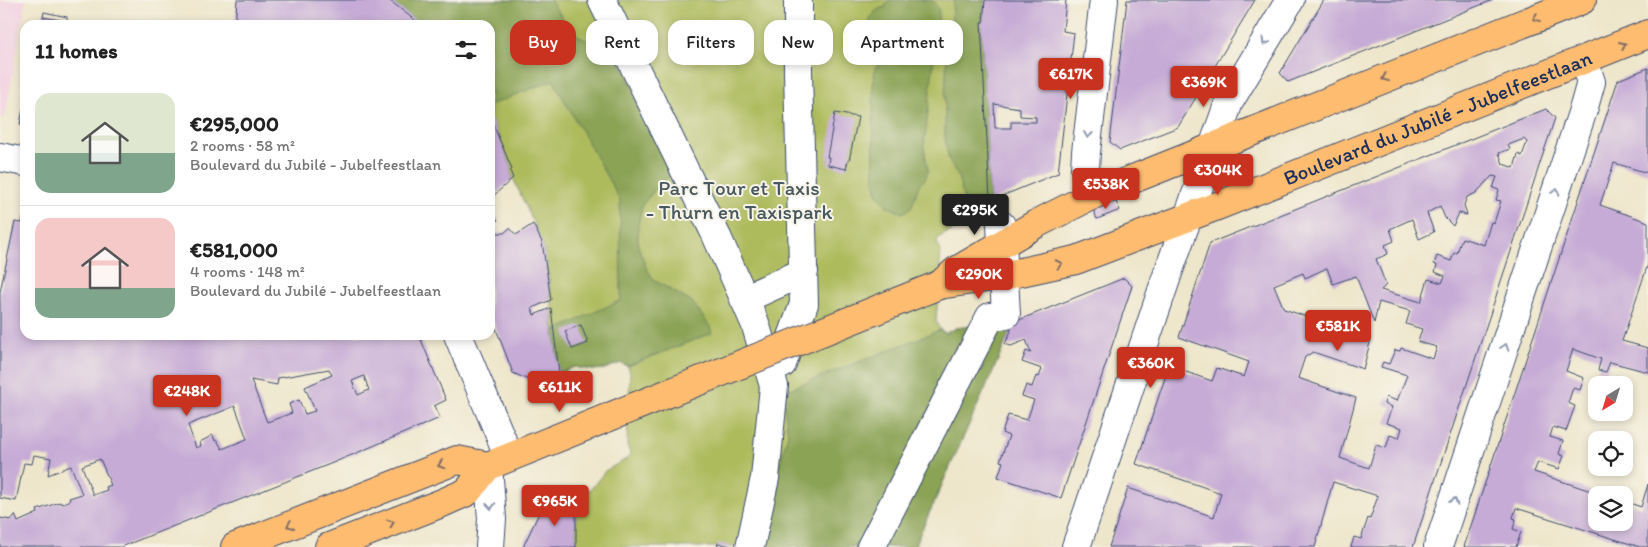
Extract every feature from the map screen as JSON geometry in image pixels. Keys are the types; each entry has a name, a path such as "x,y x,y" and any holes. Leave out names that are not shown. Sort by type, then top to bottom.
{"main road":[{"name":"Boulevard du Jubilé - Jubelfeestlaan","path":"939,285 1002,234 1036,224 1093,195 1582,0"},
{"name":"Boulevard du Jubilé - Jubelfeestlaan","path":"498,461 939,285 1004,275 1076,260 1188,218 1648,34"},
{"path":"235,547 457,460 498,461"},
{"path":"329,547 467,492 498,461"}],"street":[{"path":"602,0 713,228 755,323 774,386"},
{"path":"750,547 765,478 774,386 804,304 798,0"},
{"path":"1093,195 1085,169 1104,0"},
{"path":"1076,547 1229,102 1290,0"},
{"path":"1438,547 1584,107 1590,82 1584,61"},
{"path":"0,157 20,161"},
{"path":"871,547 990,317 1006,314 1002,234"},
{"path":"744,299 804,272"},
{"path":"460,340 498,461 490,547"}],"shaded area":[{"path":"0,0 26,0 22,20 20,20 20,34 5,118 0,117"}],"green space":[{"name":"Parc Tour et Taxis - Thurn en Taxispark","path":"389,0 985,0 983,22 981,22 990,201 976,207 958,228 939,237 937,243 941,251 936,322 945,333 956,328 1011,331 914,547 576,547 576,495 591,489 605,471 628,458 630,453 627,445 630,373 628,366 621,363 604,369 592,370 574,367 559,373 547,263 542,242 510,171 512,168 495,129 495,20 415,20"},
{"path":"389,0 550,0 564,20 510,20 510,65 576,65 576,34 586,40 586,65 621,65 676,172 658,186 642,205 638,225 638,246 646,267 654,280 693,303 710,327 712,333 628,366 621,363 604,369 592,370 574,367 559,373 554,331 621,300 620,200 553,80 495,103 495,20 415,20"},
{"path":"889,0 931,0 938,7 938,20 870,20 877,10 885,7"},
{"path":"954,0 985,0 983,22 981,22 990,201 976,207 968,218 958,176 949,161 945,139 946,65 963,65 963,20 951,20"},
{"path":"878,65 933,65 924,147 928,171 925,179 919,185 912,206 902,213 887,206 877,193 874,181 873,88 875,68"},
{"path":"1009,324 1011,331 914,547 879,547 992,329"},
{"path":"970,326 862,547 759,547 788,434 782,392 940,330 945,333 956,328"}],"building":[{"path":"237,0 389,0 415,20 235,20"},
{"path":"985,0 1066,0 1063,31 1074,33 1058,173 990,201 981,22 983,22","holes":["994,104 1020,108 1020,116 1036,117 1036,122 1011,122 1011,128 995,128"]},
{"path":"1127,0 1255,0 1178,127 1120,150 1110,142"},
{"path":"1324,0 1493,0 1288,82 1280,73"},
{"path":"44,12 67,17 67,20 61,20 43,17"},
{"path":"1648,68 1648,173 1614,163 1600,205 1648,222 1648,264 1622,341 1648,348 1648,372 1610,362 1606,372 1598,370 1601,359 1573,349 1566,371 1584,378 1580,390 1573,388 1568,403 1575,406 1566,431 1553,427 1550,437 1563,441 1559,454 1564,456 1559,469 1538,462 1534,472 1588,490 1588,531 1516,508 1513,518 1516,519 1513,529 1521,532 1516,547 1464,547 1618,80"},
{"path":"1546,109 1555,118 1413,547 1351,547 1354,537 1361,539 1378,496 1333,482 1315,547 1109,547 1128,488 1214,517 1221,493 1136,464 1169,366 1212,381 1217,368 1244,377 1249,362 1179,337 1210,243","holes":["1524,139 1527,142 1522,156 1518,154 1514,168 1503,164 1499,153 1510,149 1508,145","1492,176 1497,177 1493,188 1499,190 1496,200 1501,201 1494,223 1491,222 1484,245 1462,238 1457,253 1454,253 1451,261 1437,256 1434,264 1437,265 1435,272 1445,276 1442,283 1428,279 1421,302 1381,290 1386,285 1376,259 1388,254 1385,245 1394,241 1390,229 1412,219 1419,239 1434,232 1427,213 1440,206 1445,218 1453,226 1459,213 1467,215 1464,205 1467,197 1476,193","1327,268 1333,284 1356,276 1374,323 1379,302 1410,311 1406,324 1422,329 1418,342 1437,347 1433,359 1401,348 1400,351 1395,350 1389,364 1383,362 1381,367 1407,375 1397,401 1386,397 1384,404 1392,407 1386,423 1402,428 1399,438 1390,435 1386,448 1376,445 1369,468 1340,458 1356,398 1298,378 1305,357 1313,352 1363,369 1371,339 1284,309 1274,285 1303,273 1305,278"]},
{"path":"835,113 858,117 846,169 828,165 829,157 827,157"},
{"path":"495,129 512,169 510,171 513,178 495,194"},
{"path":"1115,200 1120,210 1097,219 1093,209"},
{"path":"15,222 20,223 20,340 421,340 446,400 434,406 440,418 121,547 0,547 0,518 11,520 15,515 18,522 38,513 37,510 60,502 61,504 70,500 69,498 82,494 71,466 48,475 51,458 34,455 32,464 24,463 16,501 0,498 0,292","holes":["329,369 332,375 305,387 315,411 305,414 299,400 289,404 292,413 267,422 251,380 277,385 278,378","364,376 369,390 358,395 352,381","235,406 247,439 222,449 217,440 215,441 213,435 200,442 201,446 196,448 188,425","100,459 111,485 106,487 107,490 93,495 82,466"]},
{"path":"533,224 542,242 551,300 532,308 534,315 551,308 559,373 533,382 513,373 495,326 495,230 497,233 504,233 510,228 516,235"},
{"path":"1124,278 1132,286 1061,498 998,477 1003,462 1000,461 1009,436 1002,433 1008,415 1027,420 1034,400 1022,396 1026,385 1032,387 1036,376 1039,377 1042,369 1022,362 1026,351 1031,353 1026,340 1011,346 1005,344 1011,331 1009,324"},
{"path":"581,325 588,343 572,349 565,331"},
{"path":"1648,484 1648,547 1640,547 1589,531 1633,531 1633,504 1641,507"},
{"path":"576,496 576,547 523,547 540,511"},
{"path":"718,543 731,546 717,547"}]}
